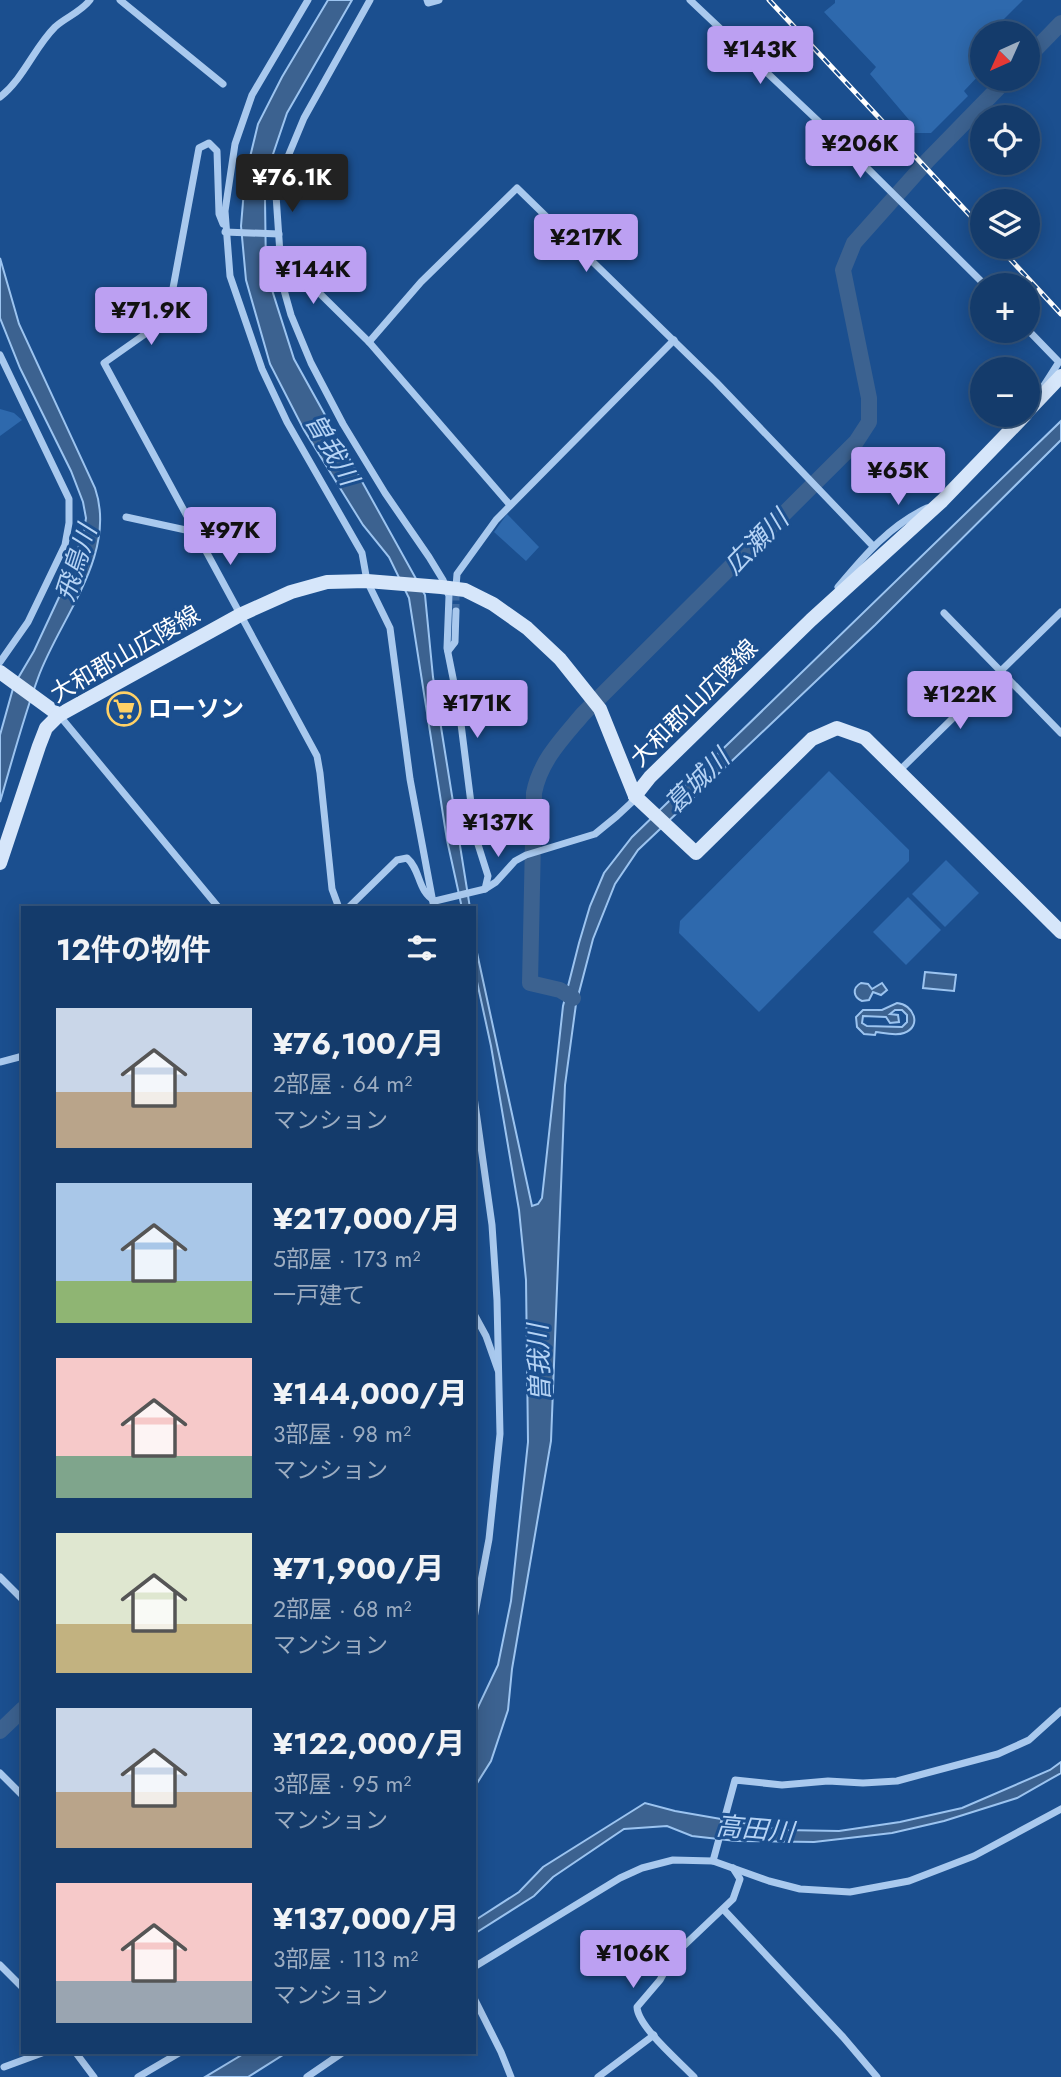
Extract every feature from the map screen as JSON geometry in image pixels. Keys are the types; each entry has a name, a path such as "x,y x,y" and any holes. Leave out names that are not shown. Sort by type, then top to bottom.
{"main road":[{"name":"大和郡山広陵線","path":"1040,399 1061,376"},
{"name":"大和郡山広陵線","path":"638,799 649,777 811,620 942,501 1013,427"},
{"name":"大和郡山広陵線","path":"0,863 38,746 46,729 59,715 240,615 290,592 327,582 372,581 448,587 465,590 493,604 527,628 560,659 600,709 638,799"},
{"path":"5,676 59,715"},
{"path":"638,799 696,852 812,739 837,728 865,738 1061,932"}],"street":[{"path":"0,97 13,86 55,27 90,0"},
{"path":"120,0 223,84"},
{"path":"308,0 252,95 235,144 225,211 229,232 230,276 262,369 287,422 362,553 390,628 410,779 433,903"},
{"path":"370,0 304,118 279,178 276,234 282,283 310,363 343,424 448,587 448,651 475,835 488,876 485,889"},
{"path":"427,0 428,3 439,0"},
{"path":"690,0 889,189 973,273"},
{"path":"229,232 219,214 217,151 206,143 199,148 171,299 148,332 104,363 317,756 332,889 338,906"},
{"path":"369,342 421,282 517,188 674,340 873,546"},
{"path":"229,232 276,234"},
{"path":"279,248 301,275 369,342 510,505"},
{"path":"448,587 510,505 674,340"},
{"path":"1040,342 1059,362 1040,392"},
{"path":"0,355 69,499 65,545 28,622 0,662"},
{"path":"811,620 873,546 909,516 942,501"},
{"path":"126,517 195,532"},
{"path":"448,651 455,642 456,611"},
{"path":"899,771 1061,612"},
{"path":"944,613 1061,733"},
{"path":"59,715 217,906"},
{"path":"433,903 485,889 496,882 515,861 526,855 595,834 638,799"},
{"path":"350,906 391,863 407,858 414,864 423,891 433,903"},
{"path":"0,1062 21,1057"},
{"path":"476,1111 492,1224 500,1434 496,1484 476,1606"},
{"path":"476,1318 486,1335 499,1371"},
{"path":"0,1577 21,1598"},
{"path":"713,1859 735,1780 782,1785 828,1781 897,1781 998,1754 1029,1740 1061,1711"},
{"path":"0,1773 21,1794"},
{"path":"476,1966 620,1878 642,1868 673,1860 713,1859 769,1881 800,1889 850,1892 909,1881 974,1856 1061,1809"},
{"path":"694,2077 654,2035 637,2013 637,2007 660,1980 673,1956 724,1910 736,1893 740,1879 732,1867"},
{"path":"724,1910 877,2077"},
{"path":"0,1965 21,1986"},
{"path":"476,2002 502,2052 511,2077"},
{"path":"598,2077 654,2035"},
{"path":"4,2067 39,2054"},
{"path":"77,2054 94,2077"},
{"path":"138,2077 177,2054"},
{"path":"307,2077 341,2054"}],"shaded area":[{"path":"835,0 1023,0 1002,21 970,21 970,85 964,91 968,96 931,133 912,133 905,126 910,121 870,74 876,67 824,12"},
{"path":"0,409 14,413 22,420 0,436"},
{"path":"507,514 539,547 526,561 494,532"},
{"path":"829,771 909,850 909,861 759,1012 679,933 680,921"},
{"path":"946,860 979,893 945,927 912,894"},
{"path":"908,897 941,930 906,965 873,932"}],"water":[{"name":"曽我川","path":"328,0 352,0 287,113 269,166 265,199 266,271 294,359 425,595 433,677 470,906 462,906 447,840 409,598 389,557 363,525 304,430 270,364 246,280 241,226 245,178 258,124 282,77"},
{"name":"飛鳥川","path":"0,258 19,324 95,488 100,513 99,538 93,562 38,678 0,802 0,735 14,685 34,651 67,580 86,518 71,471 20,368 0,318"},
{"path":"1061,421 1061,440 875,625 638,850 615,884 593,939 576,1004 565,1085 551,1441 512,1669 508,1710 491,1761 476,1785 476,1714 498,1665 511,1601 528,1442 526,1280 519,1210 491,1046 476,977 476,948 532,1206 538,1204 542,1198 563,1006 579,943 604,873 632,837"},
{"path":"925,972 956,975 954,991 923,988"},
{"path":"861,983 868,984 872,989 882,983 887,990 881,995 873,992 869,1000 862,1001 855,992"},
{"path":"897,1003 903,1004 914,1016 913,1026 901,1034 876,1032 875,1035 864,1034 857,1027 856,1017 863,1010 882,1010","holes":["895,1010 902,1010 907,1015 907,1022 902,1027 867,1026 862,1023 863,1016 886,1017 890,1023 899,1022 898,1015 890,1014"]},
{"name":"高田川","path":"1061,1762 1061,1773 1017,1798 944,1821 892,1833 814,1842 736,1841 692,1836 667,1826 624,1829 553,1877 534,1896 476,1933 476,1920 519,1892 543,1867 645,1803 675,1811 784,1830 839,1831 900,1822 962,1808 1050,1770"},
{"path":"243,2054 284,2054 248,2077 205,2077"}],"waterway":[{"name":"広瀬川","path":"1040,45 1061,23"},
{"name":"広瀬川","path":"573,998 560,990 530,983 534,793 541,771 553,751 583,714 856,442 869,422 869,398 843,270 854,243 928,160 995,91"},
{"path":"0,1731 21,1711"}],"tunnel":[{"path":"456,587 456,611"}],"railway":[{"path":"769,0 970,215"},
{"path":"1010,259 1061,314"}],"place":[{"name":"ローソン","path":"124,709"}],"water label":[{"name":"葛城川","path":"697,781"}]}
